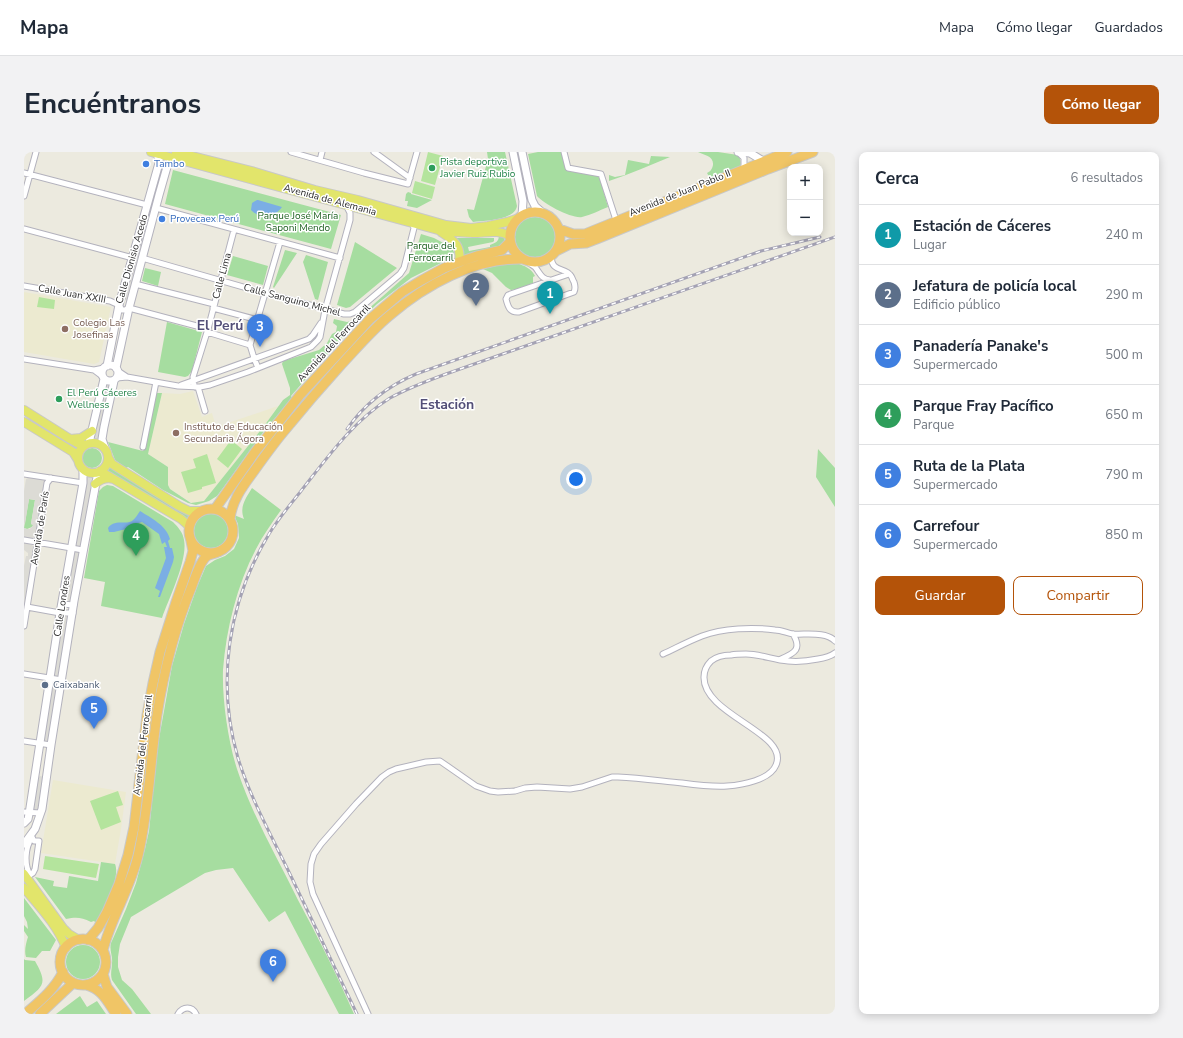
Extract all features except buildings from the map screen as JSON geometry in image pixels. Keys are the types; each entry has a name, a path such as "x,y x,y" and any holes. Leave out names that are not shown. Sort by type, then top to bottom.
{"highway":[{"name":"Avenida de Juan Pablo II","path":"554,254 570,244 586,243 593,240 763,160 787,152"},
{"name":"Avenida de Juan Pablo II","path":"559,228 573,234 585,234 763,160 813,152"},
{"path":"530,212 544,214 555,221 559,228 560,244 554,254 547,259 538,262 524,260 514,250 510,239 513,226 520,217 530,212"},
{"name":"Avenida del Ferrocarril","path":"214,509 255,452 300,395 370,319 402,292 458,262 502,250 510,239"},
{"name":"Avenida del Ferrocarril","path":"230,519 231,511 240,490 268,451 307,403 347,358 389,316 427,288 462,271 502,260 524,260"},
{"path":"214,509 222,512 230,519 234,531 231,541 225,549 212,554 196,548 191,541 189,526 193,518 202,511 214,509"},
{"name":"Avenida del Ferrocarril","path":"84,940 98,928 107,912 119,884 128,855 134,827 147,715 153,683 160,652 193,551 191,541"},
{"name":"Avenida del Ferrocarril","path":"103,950 107,934 128,887 144,828 157,716 169,654 184,605 201,564 207,556 218,552"},
{"path":"86,985 99,980 103,974 106,968 105,955 99,945 84,940 74,941 62,953 61,966 63,972 73,983 94,987 100,991 116,1014"},
{"path":"25,1014 50,992 56,985 63,972"},
{"path":"103,974 107,987 127,1014"},
{"path":"40,1014 73,983"}],"main road":[{"path":"522,152 532,200 535,206 544,214"},
{"path":"738,152 750,153 763,160"},
{"path":"513,153 523,202 520,217"},
{"path":"159,154 172,154 200,159"},
{"path":"159,154 168,160 167,167"},
{"name":"Avenida de Alemania","path":"159,154 200,159 251,171 315,190 358,200 446,225 471,228 507,222 520,217"},
{"name":"Calle Dionisio Acedo","path":"103,377 102,373 106,367 119,305 159,163 159,154"},
{"path":"167,167 175,155"},
{"name":"Avenida de Alemania","path":"175,155 438,230 473,233 497,232 502,233 510,239"},
{"name":"Calle Dionisio Acedo","path":"104,448 102,439 129,308 167,167"},
{"path":"438,230 453,240 458,247 460,254 458,262"},
{"path":"78,460 79,451 87,444 92,431 103,377 109,382 116,375 112,365 106,367"},
{"path":"24,410 79,444 98,443 107,452 112,464 179,506 189,510 202,511"},
{"path":"24,422 73,452 83,469 92,473 99,472 117,480 181,519 189,526"},
{"path":"70,439 82,438 92,431"},
{"path":"99,472 106,465 108,457"},
{"name":"Calle Londres","path":"24,823 28,819 27,813 37,767 60,613 83,483 83,469"},
{"name":"Calle Londres","path":"24,844 35,829 40,815 83,550 95,484 99,472"},
{"path":"95,484 106,478 117,480"},
{"path":"27,874 63,928 69,934 84,940"},
{"path":"24,888 45,913 58,932 66,948"}],"street":[{"path":"24,196 36,152"},
{"path":"291,152 408,184 417,152"},
{"path":"320,160 322,152"},
{"path":"374,152 410,178"},
{"path":"564,152 568,168 601,174 615,217"},
{"path":"738,152 744,158 744,166 742,170"},
{"path":"24,174 147,205 152,210 156,208 340,258"},
{"path":"116,375 178,386 198,387 210,385 311,347 320,337 325,310 350,220 350,213 346,205"},
{"path":"350,220 357,211 361,209"},
{"name":"Calle Sanguino Michel","path":"142,258 325,310 350,314 355,312 400,274 404,268 414,228 412,222"},
{"path":"24,229 133,258"},
{"name":"Calle Lima","path":"205,411 195,380 196,369 234,230"},
{"path":"260,367 262,363 256,357 250,345 280,242"},
{"path":"524,260 536,269 539,275 544,279 553,279 558,275 556,268 552,263 554,254"},
{"path":"556,268 569,274 572,276 576,288 573,293 519,312 514,312 509,308 506,299 508,294 569,274"},
{"path":"532,286 537,281 539,275"},
{"path":"135,284 258,320"},
{"name":"Calle Juan XXIII","path":"24,286 110,301 119,305 123,303 129,308 207,330 250,345"},
{"path":"178,386 309,339 322,322"},
{"path":"309,339 312,343 311,347"},
{"path":"24,359 94,370 106,367"},
{"path":"196,369 201,374 207,376"},
{"path":"94,370 103,377"},
{"path":"143,447 156,382"},
{"path":"24,474 83,483"},
{"name":"Avenida de París","path":"24,626 47,483 51,478"},
{"path":"24,540 83,550"},
{"path":"62,604 74,605"},
{"path":"27,607 60,613 73,613"},
{"path":"663,654 702,636 718,632 754,629 776,630 793,634 828,636 835,641"},
{"path":"780,660 795,651 798,646 797,640 793,634"},
{"path":"368,1014 313,894 310,874 314,854 321,844 382,777 396,769 426,762 440,761 476,786 498,792 515,791 525,788 570,789 618,777 706,786 727,786 746,783 762,778 772,772 776,764 776,751 772,744 763,736 737,719 715,700 706,688 704,681 704,672 708,665 712,660 724,655 747,654 800,662 825,658 835,653"},
{"path":"24,674 62,680"},
{"path":"24,741 51,745"},
{"path":"37,767 48,769"},
{"path":"27,813 40,815"},
{"path":"32,837 34,841 39,842 35,869 33,874 27,874 25,864 29,842 32,837"},
{"path":"178,1014 182,1009 188,1008 193,1010 196,1014"}],"shaded area":[{"path":"147,213 152,213 129,300 127,301 124,300"},
{"name":"Colegio Las Josefinas","path":"24,292 111,307 99,362 94,364 24,352"},
{"path":"106,384 109,385 110,388 100,440 93,438 104,386"},
{"name":"Instituto de Educación Secundaria Ágora","path":"193,391 202,417 212,413 216,427 278,406 264,426 204,501 192,503 170,489 168,485 168,467 148,454 162,393 180,394"},
{"path":"85,476 94,477 82,545 79,547 76,546 75,543"},
{"path":"30,477 44,479 46,482 37,537 34,539 24,538 24,528 30,529 33,525 31,524 35,500 29,499 25,524 24,523 24,491 26,479"},
{"path":"24,543 32,545 35,548 24,614 24,566 28,553 24,550"},
{"path":"79,550 80,554 71,602 68,601 67,597 73,553"},
{"path":"62,617 68,617 59,676 57,677 53,674"},
{"path":"53,682 59,682 48,741 44,741"},
{"path":"41,776 44,778 38,810 33,811 38,777"},
{"path":"53,780 126,792 115,864 41,853"}],"green space":[{"name":"Pista deportiva Javier Ruiz Rubio","path":"428,152 443,156 435,185 421,181"},
{"path":"487,152 505,152 517,206 515,211 505,217 473,222 469,217 467,209 474,210 488,159"},
{"path":"538,152 562,152 567,170 599,175 608,207 592,214 577,217 552,207 537,196 528,154"},
{"path":"698,152 718,152 738,155 740,158 740,168 711,180 707,173 712,168 713,162 708,156"},
{"path":"651,156 670,157 625,175 628,160 649,164"},
{"name":"Parque José María Saponi Mendo","path":"173,170 341,215 331,249 165,204"},
{"path":"609,175 615,177 624,175 609,181"},
{"path":"415,181 435,187 432,199 412,193"},
{"path":"408,192 432,200 417,208 407,206 408,201 405,201 406,194"},
{"path":"539,217 546,220 552,226 555,237 554,245 546,254 539,257 531,257 524,254 516,245 515,233 518,226 527,218"},
{"name":"Parque del Ferrocarril","path":"421,234 434,238 449,246 450,245 454,252 453,257 411,278 377,304 345,334 291,396 292,398 264,431 217,496 209,501 196,505 188,503 163,490 115,460 108,442 143,451 156,393 162,393 148,454 168,467 168,485 170,489 191,503 204,501 283,400 290,395 290,388 282,364 283,361 319,350 327,343 332,334 336,332 337,326 333,323 334,319 347,322 357,319 409,273"},
{"path":"499,235 504,238 505,241 503,245 463,256 455,239 494,238 493,242 468,247 469,251 490,247 490,245 497,241"},
{"path":"355,242 397,268 350,307 346,308 337,305"},
{"path":"285,250 297,253 274,288 273,287"},
{"path":"306,255 328,262 318,300 315,299 303,262"},
{"path":"233,256 268,266 263,285 227,275"},
{"path":"516,263 525,266 532,271 535,276 533,277 533,283 511,290 492,273 483,269 501,265"},
{"path":"145,268 161,272 158,286 142,281"},
{"path":"39,297 55,300 54,309 37,307"},
{"path":"167,322 202,332 192,371 188,376 185,377 158,372"},
{"path":"231,440 242,449 228,468 217,459"},
{"path":"92,448 99,451 102,458 99,465 92,468 85,465 82,458 85,451"},
{"path":"818,449 835,468 835,507 816,477"},
{"path":"207,454 216,483 188,493 181,472 196,468 193,459"},
{"path":"110,466 190,514 187,519 107,470"},
{"path":"107,485 113,486 173,522 183,535 184,548 181,568 162,618 101,606 105,582 84,578 99,491"},
{"path":"252,488 281,510 268,529 249,563 238,592 230,623 224,655 223,670 228,733 237,769 250,803 265,836 327,956 354,1014 339,1014 285,911 269,922 233,868 205,873 131,917 120,944 118,967 122,980 132,989 151,1014 136,1014 112,980 111,943 136,883 149,831 158,744 172,666 184,624 206,566 225,556 234,549 239,538 238,524 234,515 244,519 242,510"},
{"path":"29,499 35,500 31,524 34,525 27,529 24,528"},
{"path":"214,514 223,519 227,524 227,538 223,543 218,547 208,548 204,547 195,538 194,528 195,524 204,515"},
{"path":"118,791 123,805 116,807 121,822 101,830 90,801"},
{"path":"45,856 99,864 96,878 43,869"},
{"path":"101,862 115,864 116,877 110,894 96,923 94,921 91,922 78,918 66,919 35,877 54,881 53,886 67,888 69,876 98,881"},
{"path":"24,898 56,940 50,951 42,951 36,958 26,957 25,955 28,937 24,931 24,925 28,929 24,916"},
{"path":"80,945 86,945 95,950 99,956 99,968 95,974 86,979 80,979 71,974 66,965 66,959 71,950"},
{"path":"24,959 35,961 43,980 40,988 24,1001"},
{"path":"80,996 87,1007 97,1001 106,1014 56,1014"}],"water":[{"path":"257,200 282,207 275,214 267,216 259,215 251,210 252,203"},
{"path":"140,511 162,526 170,539 168,541 170,548 172,548 174,557 160,597 158,597 160,591 155,588 166,558 164,547 167,547 165,542 162,544 159,534 142,522 128,526 126,529 114,532 109,532 108,528 117,523 132,521"}],"railway":[{"path":"347,429 369,403 396,384 416,374 761,251 820,237"},
{"path":"357,1014 254,801 238,758 231,729 227,672 235,615 255,560 269,534 284,512 341,441 377,407 397,394 446,374 835,237"}],"place":[{"name":"Tambo","path":"146,164"},
{"name":"Pista deportiva Javier Ruiz Rubio","path":"432,168"},
{"name":"Provecaex Perú","path":"162,219"},
{"name":"Jefatura de policía local","path":"476,306"},
{"name":"Estación de Cáceres","path":"550,314"},
{"name":"Colegio Las Josefinas","path":"65,329"},
{"name":"Panadería Panake's","path":"260,347"},
{"name":"El Perú Cáceres Wellness","path":"59,399"},
{"name":"Instituto de Educación Secundaria Ágora","path":"176,433"},
{"name":"Parque Fray Pacífico","path":"136,556"},
{"name":"Caixabank","path":"45,685"},
{"name":"Ruta de la Plata","path":"94,729"},
{"name":"Carrefour","path":"273,982"}],"district":[{"name":"El Perú","path":"220,325"},
{"name":"Estación","path":"447,404"}]}
